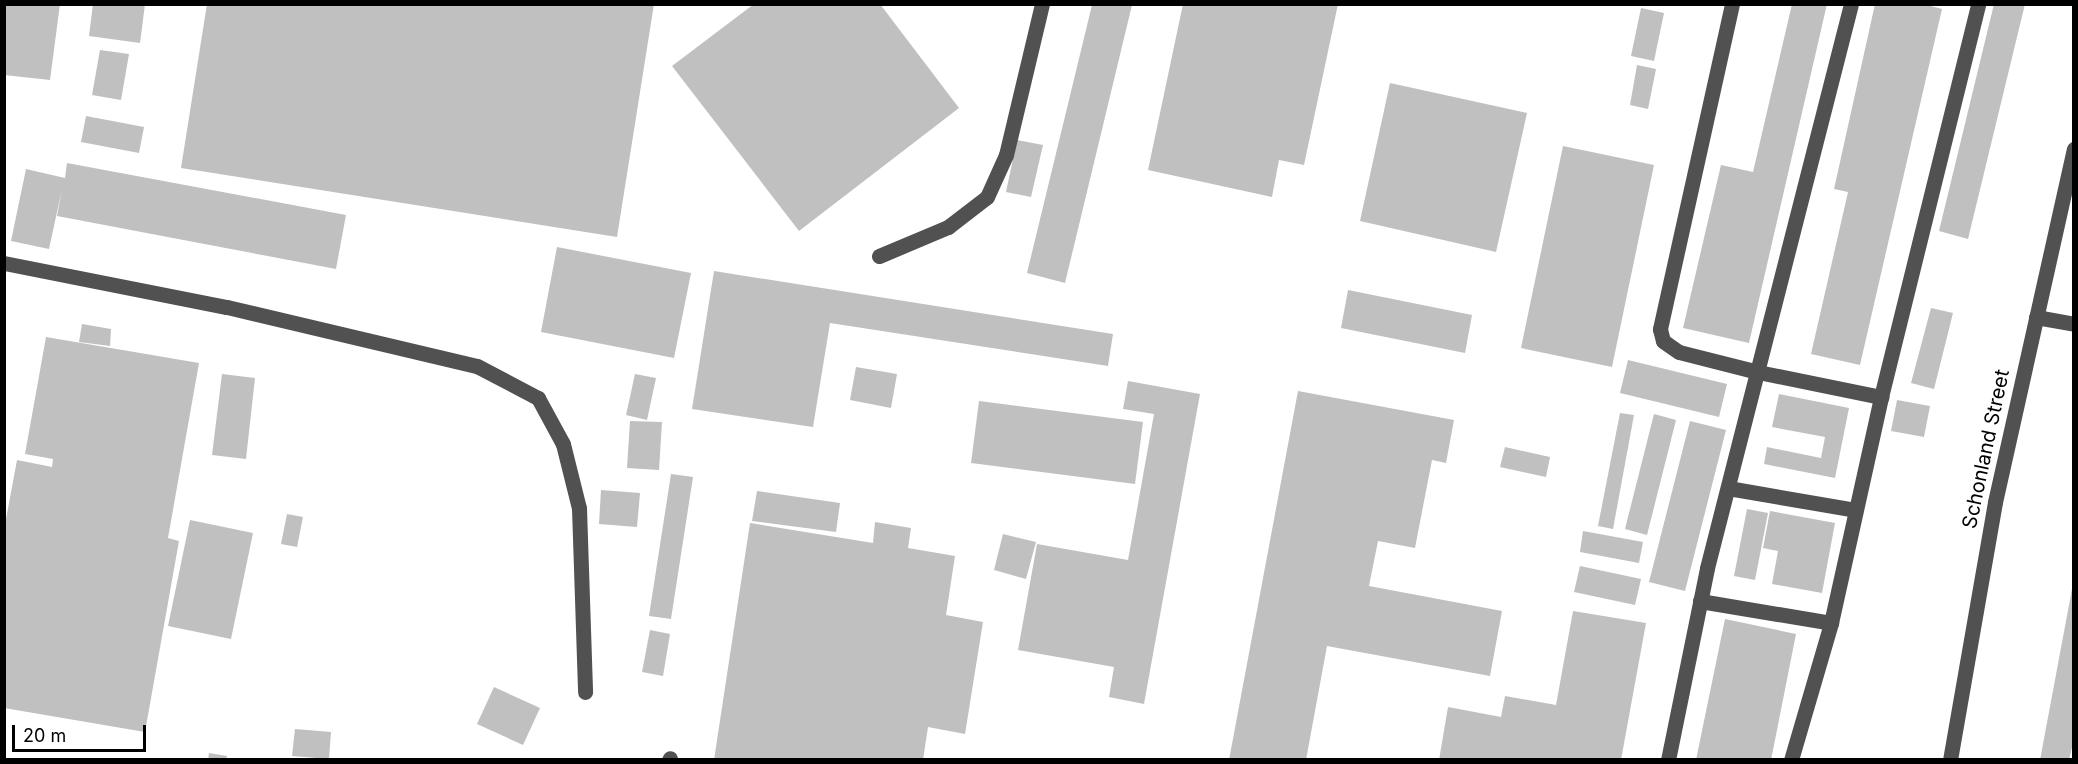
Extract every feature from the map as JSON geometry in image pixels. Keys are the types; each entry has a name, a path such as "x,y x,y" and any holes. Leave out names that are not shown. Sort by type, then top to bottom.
{"street":[{"path":"879,256 948,227 987,197 1006,155 1042,4"},
{"path":"1732,4 1660,328 1663,340 1679,352 1758,372 1881,397"},
{"path":"1668,759 1700,601 1851,4"},
{"path":"1791,759 1830,623 1881,397 1976,22 1978,4"},
{"name":"Schonland Street","path":"1950,759 1995,502 2073,149"},
{"path":"4,263 227,307 477,366 538,398 563,444 579,508 585,692"},
{"path":"2036,317 2073,324"},
{"path":"1728,488 1855,510"},
{"path":"1700,601 1830,623"}],"building":[{"path":"4,4 60,4 50,80 4,75"},
{"path":"93,4 145,4 140,43 89,36"},
{"path":"207,4 654,4 617,237 181,168"},
{"path":"754,4 880,4 959,108 799,231 672,66"},
{"path":"1183,4 1338,4 1304,165 1279,160 1272,197 1148,170"},
{"path":"1792,4 1827,4 1749,343 1683,328 1721,165 1753,172"},
{"path":"1875,4 1923,4 1942,9 1860,365 1811,354 1848,192 1834,189"},
{"path":"1994,4 2025,4 1968,239 1939,231"},
{"path":"1092,5 1132,5 1065,283 1027,273"},
{"path":"1641,8 1664,13 1654,61 1631,56"},
{"path":"100,50 129,54 121,100 92,95"},
{"path":"1637,65 1656,69 1648,109 1630,105"},
{"path":"1390,83 1527,113 1496,252 1360,221"},
{"path":"86,116 144,127 139,153 81,142"},
{"path":"1017,140 1043,145 1031,197 1006,192"},
{"path":"1563,146 1654,165 1612,367 1521,348"},
{"path":"67,163 346,215 336,269 57,216 62,189 49,249 11,241 26,169 65,178"},
{"path":"557,247 691,273 674,358 541,332"},
{"path":"714,271 1113,334 1108,366 830,323 813,427 692,409"},
{"path":"1348,290 1472,315 1465,353 1341,328"},
{"path":"1931,308 1953,313 1934,389 1911,383"},
{"path":"82,324 111,329 110,346 79,342"},
{"path":"46,337 199,363 168,538 179,541 145,732 4,708 4,530 17,460 52,467 53,459 25,454"},
{"path":"1628,360 1727,384 1719,417 1620,393"},
{"path":"856,367 897,374 891,408 850,400"},
{"path":"222,374 255,378 246,459 212,455"},
{"path":"635,374 656,378 647,420 626,415"},
{"path":"1128,381 1200,394 1144,704 1109,697 1114,667 1018,650 1037,544 1128,560 1154,414 1123,409"},
{"path":"1298,391 1454,420 1446,463 1432,460 1415,548 1378,541 1369,586 1502,611 1490,676 1327,646 1306,760 1229,760"},
{"path":"1779,394 1849,408 1835,478 1764,464 1767,447 1821,458 1825,437 1772,427"},
{"path":"1897,400 1930,406 1924,437 1891,431"},
{"path":"979,401 1143,422 1135,484 971,463"},
{"path":"1620,413 1634,415 1613,529 1598,526"},
{"path":"1654,414 1676,420 1647,535 1625,529"},
{"path":"630,421 662,422 659,470 627,468"},
{"path":"1690,421 1726,430 1685,591 1649,582"},
{"path":"1505,447 1550,457 1546,477 1500,467"},
{"path":"671,474 693,477 671,619 649,616"},
{"path":"601,490 640,493 637,527 599,524"},
{"path":"757,491 840,503 836,532 752,521"},
{"path":"1747,509 1768,513 1755,580 1734,576"},
{"path":"1770,511 1835,523 1822,593 1772,584 1778,551 1763,548"},
{"path":"287,514 303,517 297,547 281,544"},
{"path":"190,520 253,533 231,639 168,626"},
{"path":"875,522 911,528 908,548 955,556 946,615 983,622 965,734 928,727 923,760 714,760 750,523 873,543"},
{"path":"1583,531 1643,542 1639,563 1580,552"},
{"path":"1003,534 1036,542 1026,579 994,570"},
{"path":"1580,566 1641,579 1635,605 1574,592"},
{"path":"2072,589 2074,739 2069,760 2040,760"},
{"path":"1573,611 1646,623 1621,760 1439,760 1448,707 1501,717 1505,696 1556,705"},
{"path":"1725,619 1796,634 1771,760 1696,760"},
{"path":"650,630 670,634 663,676 642,672"},
{"path":"494,687 540,708 523,745 477,724"},
{"path":"295,729 331,732 329,759 292,756"},
{"path":"209,753 227,756 226,760 208,760"}]}
